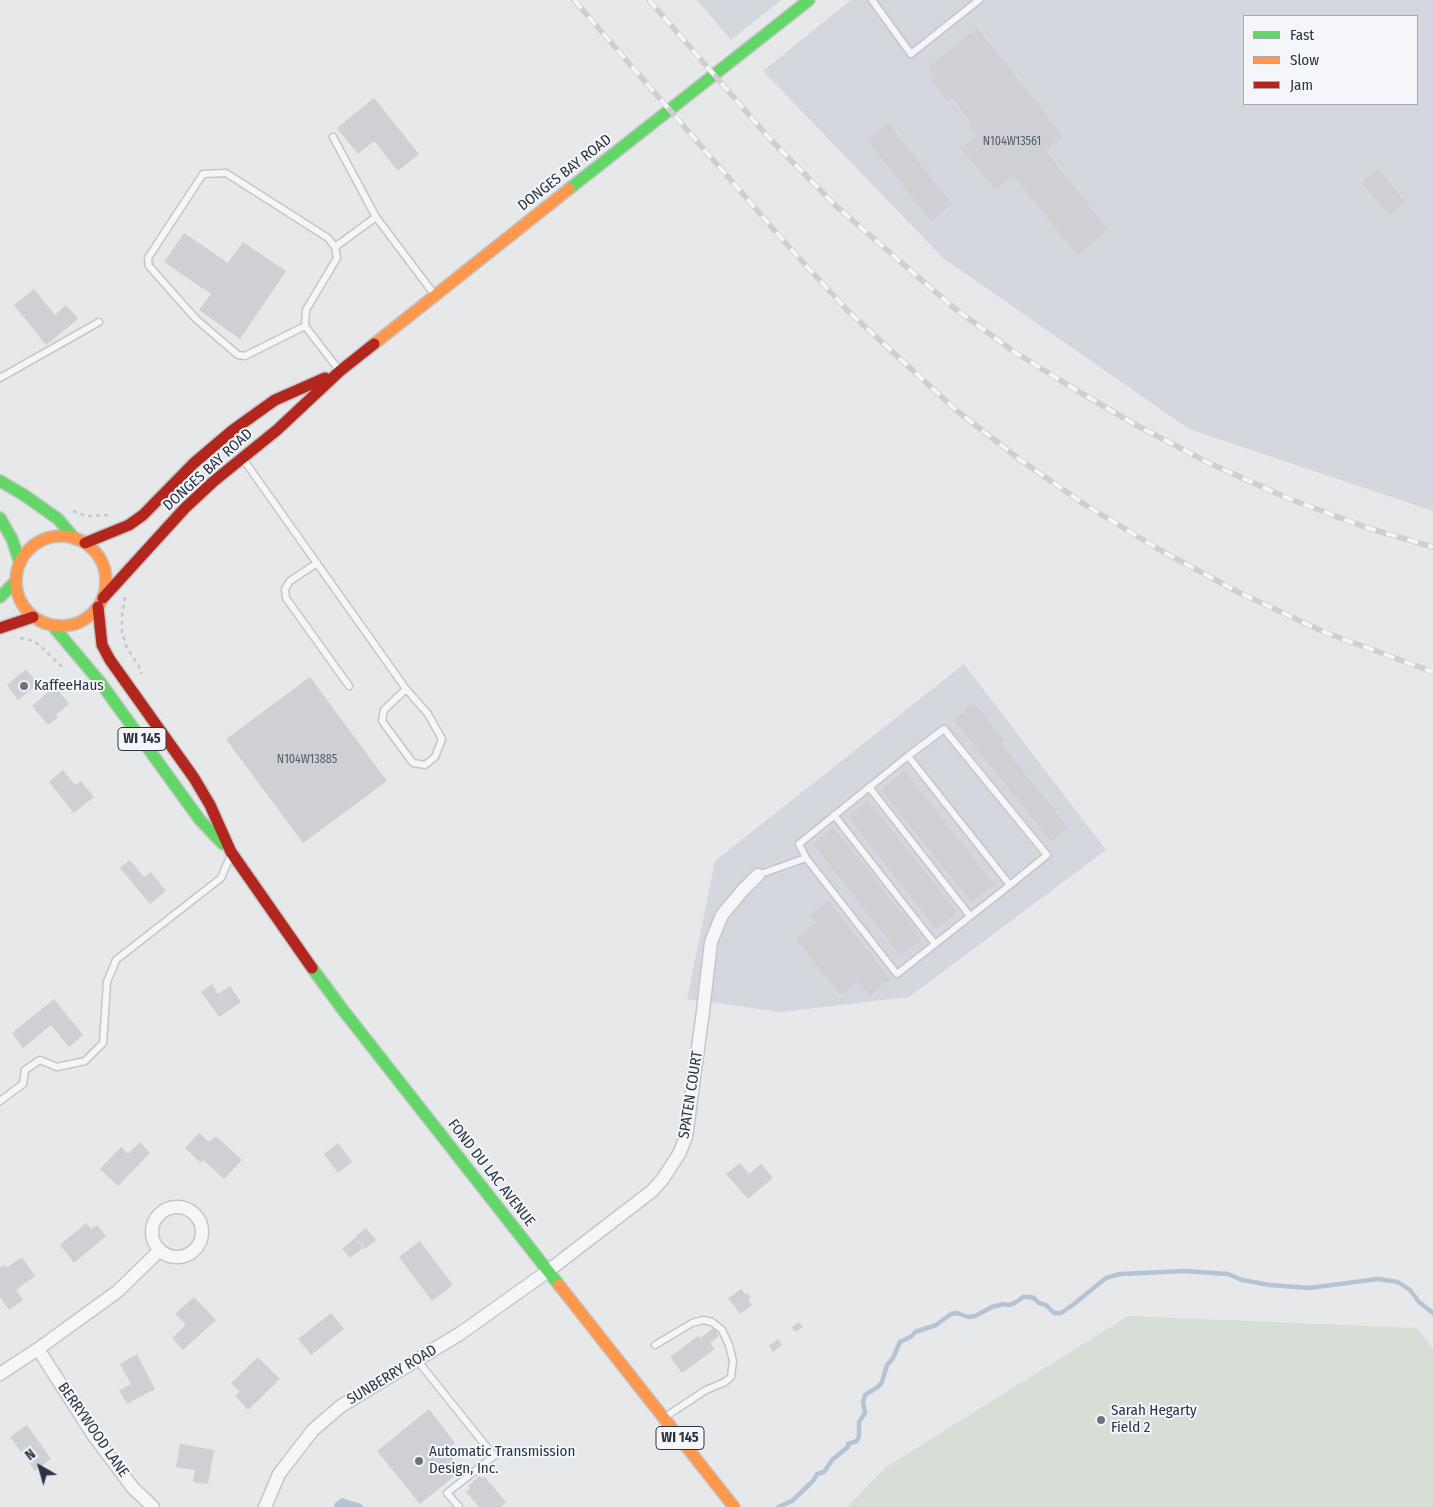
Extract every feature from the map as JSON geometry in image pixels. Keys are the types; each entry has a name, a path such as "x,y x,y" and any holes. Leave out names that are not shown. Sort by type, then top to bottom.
{"main road":[{"name":"DONGES BAY ROAD","path":"100,602 186,508 242,458 277,430 340,371 669,109 810,0"},
{"name":"DONGES BAY ROAD","path":"80,541 129,525 143,515 207,452 233,430 275,400 340,371"},
{"name":"WI 145","path":"0,481 58,519 99,558 106,583 100,602"},
{"path":"0,518 7,527 20,563"},
{"path":"0,628 33,617 20,601 16,581 20,563 31,548 47,538 66,536 80,541"},
{"path":"0,597 16,581"},
{"path":"52,626 77,623 91,615 100,602"},
{"name":"FOND DU LAC AVENUE","path":"100,602 102,646 194,778 210,805 232,852 286,933 343,1010 734,1507"},
{"name":"WI 145","path":"33,617 52,626"},
{"name":"FOND DU LAC AVENUE","path":"52,626 106,690 200,820 232,852"}],"street":[{"name":"SPATEN COURT","path":"548,1271 652,1191 679,1154 686,1137 704,1011 711,942 722,915 758,875"},
{"path":"0,1374 118,1291 160,1250"},
{"name":"SUNBERRY ROAD","path":"265,1507 279,1474 313,1430 342,1406 461,1333 548,1271"},
{"name":"BERRYWOOD LANE","path":"38,1349 94,1436 133,1488 153,1507"}],"lane":[{"path":"872,0 911,54 979,0"},
{"path":"333,137 376,217 435,296"},
{"path":"305,326 245,356 238,355 196,319 149,266 148,258 203,174 226,173 328,238 335,247 337,258 306,310 305,326 340,371"},
{"path":"335,247 376,217"},
{"path":"0,378 99,322"},
{"path":"242,458 406,689 428,714 442,739 435,758 425,765 413,763 382,720 384,710 406,689"},
{"path":"317,563 290,581 285,589 286,598 349,686"},
{"path":"944,729 1047,855 897,974 806,858 798,844 908,756 944,729"},
{"path":"908,756 1010,885"},
{"path":"869,787 970,916"},
{"path":"834,816 935,944"},
{"path":"0,1101 23,1084 25,1070 40,1060 57,1067 85,1060 103,1043 107,982 116,960 221,878 232,852"},
{"path":"758,875 806,858"},
{"path":"655,1345 692,1323 703,1320 712,1322 722,1330 734,1361 731,1377 725,1382 706,1390 664,1417"},
{"path":"417,1360 494,1456 447,1493 459,1507"}],"path":[{"path":"68,509 86,516 112,514"},
{"path":"126,595 122,616 122,632 126,646 141,670"},
{"path":"15,639 21,638 38,644 60,665"}],"shaded area":[{"path":"697,0 781,0 731,40"},
{"path":"851,0 1433,0 1433,511 1189,429 943,258 763,71"},
{"path":"964,664 1106,850 909,997 781,1012 687,999 715,861"},
{"path":"1128,1316 1417,1328 1433,1349 1433,1507 847,1507 886,1467"}],"water":[{"path":"342,1498 361,1504 364,1507 334,1507 335,1503"}],"building":[{"path":"977,28 1063,136 1045,150 1108,230 1077,255 1013,175 995,190 961,148 976,136 968,126 972,123 952,98 947,101 932,81 937,77 928,67"},
{"path":"374,98 419,154 398,171 374,141 358,154 337,128"},
{"path":"888,123 952,204 931,221 867,140"},
{"path":"1378,169 1405,202 1389,215 1362,183"},
{"path":"184,233 228,263 243,242 286,271 240,339 199,310 211,294 164,262"},
{"path":"34,289 55,315 66,305 78,319 46,345 14,305"},
{"path":"26,669 38,684 18,700 7,685"},
{"path":"310,677 387,781 303,843 226,739"},
{"path":"55,686 69,704 48,725 32,706"},
{"path":"974,703 1004,740 1000,743 1068,827 1051,841 954,720"},
{"path":"63,770 75,785 81,781 94,797 74,813 49,782"},
{"path":"904,771 994,884 971,902 881,790"},
{"path":"868,800 957,912 936,929 848,817"},
{"path":"833,827 922,939 901,956 813,844"},
{"path":"130,860 144,877 151,872 166,891 150,904 120,868"},
{"path":"828,900 890,979 870,996 858,981 840,995 796,939 816,923 810,915"},
{"path":"212,984 218,994 230,986 241,1002 219,1017 201,992"},
{"path":"54,999 83,1035 69,1047 51,1025 23,1048 12,1033"},
{"path":"199,1133 209,1142 216,1136 242,1160 224,1179 203,1160 201,1163 185,1148"},
{"path":"140,1142 150,1153 118,1186 100,1169 121,1147 128,1154"},
{"path":"338,1143 352,1162 338,1173 324,1154"},
{"path":"740,1163 749,1174 761,1164 773,1178 748,1199 726,1174"},
{"path":"86,1223 91,1229 97,1225 106,1236 74,1263 60,1245"},
{"path":"366,1228 376,1240 365,1249 355,1237"},
{"path":"355,1238 363,1248 350,1258 342,1249"},
{"path":"420,1241 453,1285 432,1301 399,1257"},
{"path":"22,1257 35,1276 16,1290 23,1300 9,1310 0,1297 0,1268 4,1265 6,1268"},
{"path":"741,1289 751,1297 748,1299 752,1305 740,1314 728,1298"},
{"path":"194,1297 216,1320 183,1350 172,1338 186,1325 175,1314"},
{"path":"331,1313 344,1329 311,1355 298,1339"},
{"path":"799,1322 803,1327 795,1332 792,1327"},
{"path":"714,1328 719,1336 710,1343 715,1349 682,1373 670,1357 698,1336 700,1338"},
{"path":"778,1339 782,1345 773,1352 769,1346"},
{"path":"137,1354 155,1389 127,1404 119,1390 131,1384 120,1364"},
{"path":"258,1357 280,1379 248,1410 235,1396 240,1392 231,1383"},
{"name":"Automatic Transmission Design, Inc.","path":"429,1409 455,1443 446,1451 462,1470 420,1504 377,1451"},
{"path":"27,1425 51,1459 35,1471 10,1437"},
{"path":"180,1444 214,1450 208,1484 193,1482 195,1470 176,1467"},
{"path":"479,1476 482,1478 484,1476 506,1502 501,1507 479,1507 466,1492 470,1488 468,1486"}],"waterway":[{"path":"778,1507 792,1501 813,1481 817,1474 824,1472 832,1460 848,1447 848,1444 857,1441 859,1422 865,1413 863,1402 865,1395 878,1387 882,1382 887,1365 893,1358 900,1342 912,1336 915,1332 936,1325 951,1314 957,1313 968,1317 975,1316 992,1307 1015,1303 1023,1297 1034,1298 1039,1303 1046,1305 1054,1313 1061,1313 1106,1278 1120,1274 1184,1271 1228,1274 1242,1280 1270,1285 1309,1288 1378,1279 1398,1282 1410,1290 1419,1302 1433,1313"}],"railway":[{"path":"574,0 789,247 848,311 956,410 1019,459 1084,504 1160,550 1236,591 1324,632 1433,672"},
{"path":"649,0 770,139 836,206 954,308 1013,351 1136,425 1207,462 1287,498 1368,528 1433,547"}],"traffic: fast":[{"path":"569,189 809,0"},
{"path":"0,481 58,519 75,539"},
{"path":"0,518 12,539 20,563"},
{"path":"0,597 16,581"},
{"path":"52,625 100,682 200,820 223,844"},
{"path":"312,968 559,1285"}],"traffic: slow":[{"path":"374,344 569,189"},
{"path":"61,536 78,540 93,549 102,564 106,581 102,598 93,613 78,622 61,626 44,622 29,613 20,598 16,581 20,564 29,549 44,540 61,536"},
{"path":"559,1285 734,1507"}],"traffic: jam":[{"path":"103,598 185,508 214,481 277,430 340,371 374,344"},
{"path":"85,543 129,525 143,515 194,463 233,430 275,400 325,378"},
{"path":"98,607 102,645 110,660 194,778 210,805 231,852 312,968"},
{"path":"0,628 33,617"}],"place":[{"name":"KaffeeHaus","path":"24,686"},
{"name":"Sarah Hegarty Field 2","path":"1101,1420"},
{"name":"Automatic Transmission Design, Inc.","path":"419,1461"}]}
